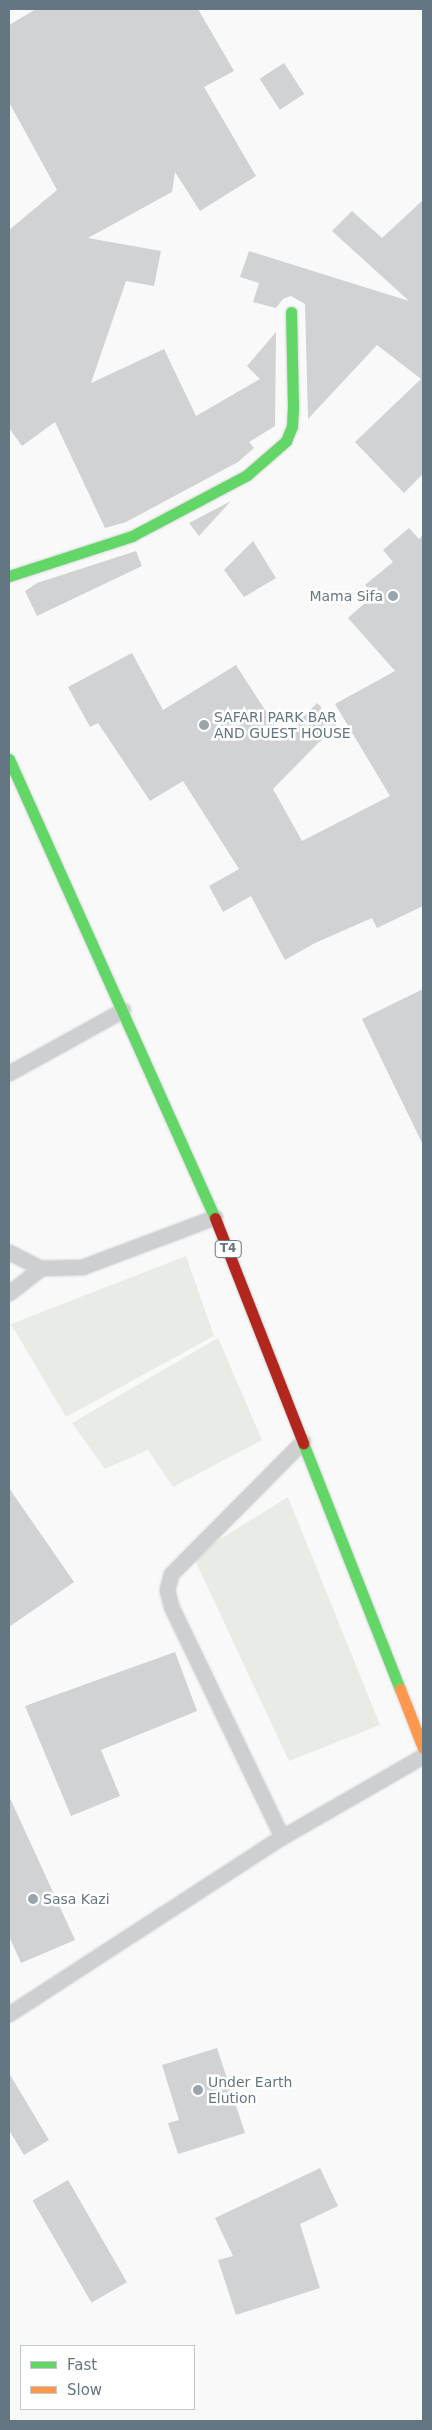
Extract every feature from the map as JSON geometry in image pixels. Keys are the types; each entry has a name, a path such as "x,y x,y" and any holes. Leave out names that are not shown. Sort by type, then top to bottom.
{"main road":[{"path":"9,576 132,536 247,474 286,441 292,426 293,407 292,312"},
{"name":"T4","path":"9,759 215,1217 423,1748"}],"lane":[{"path":"9,1074 123,1010"},
{"path":"9,1252 40,1268 82,1267 215,1217"},
{"path":"9,1293 40,1268"},
{"path":"282,1837 170,1606 167,1590 171,1574 303,1441"},
{"path":"9,2014 282,1837 423,1756"}],"shaded area":[{"path":"186,1256 214,1336 66,1417 11,1324"},
{"path":"218,1338 262,1440 173,1487 148,1450 105,1469 72,1423"},
{"path":"288,1497 380,1725 289,1761 193,1556"}],"building":[{"path":"36,9 198,9 234,71 204,87 256,176 200,211 175,172 172,192 88,238 161,251 154,286 126,281 91,383 164,349 196,416 260,379 247,366 276,332 275,426 249,442 254,448 238,462 126,522 105,528 55,422 22,446 9,428 9,230 57,190 9,102 9,25"},
{"path":"284,63 304,94 280,110 260,79"},
{"path":"423,200 423,474 404,493 355,442 421,379 377,345 308,419 305,304 291,296 283,299 276,308 253,302 259,283 240,277 249,251 409,301 332,231 352,211 382,238"},
{"path":"231,501 199,536 189,523"},
{"path":"409,528 419,539 423,535 423,906 377,928 372,918 315,943 285,960 251,896 223,912 209,886 239,869 183,781 150,801 98,723 90,727 68,687 132,653 163,710 236,665 283,738 317,703 338,723 273,789 302,841 390,796 335,704 395,671 348,618 374,595 365,585 393,562 383,550"},
{"path":"253,541 276,578 244,597 224,570"},
{"path":"136,551 142,566 37,616 25,591 37,583"},
{"path":"423,989 423,1145 362,1019"},
{"path":"9,1488 74,1582 9,1627"},
{"path":"175,1652 197,1711 101,1750 120,1796 71,1816 25,1706"},
{"path":"9,1796 75,1940 21,1963 9,1936"},
{"path":"217,2048 245,2133 178,2154 168,2123 179,2120 162,2065"},
{"path":"9,2073 49,2140 24,2155 9,2130"},
{"path":"320,2168 338,2206 300,2224 320,2288 236,2315 218,2260 233,2256 215,2218"},
{"path":"68,2180 127,2282 91,2303 32,2200"}],"traffic: fast":[{"path":"9,576 132,536 247,475 286,441 292,426 293,407 291,312"},
{"path":"9,759 215,1218"},
{"path":"303,1443 400,1689"}],"traffic: slow":[{"path":"400,1689 423,1748"}],"traffic: jam":[{"path":"215,1218 303,1443"}],"place":[{"name":"Mama Sifa","path":"393,596"},
{"name":"SAFARI PARK BAR AND GUEST HOUSE","path":"204,725"},
{"name":"Sasa Kazi","path":"33,1899"},
{"name":"Under Earth Elution","path":"198,2090"}]}
